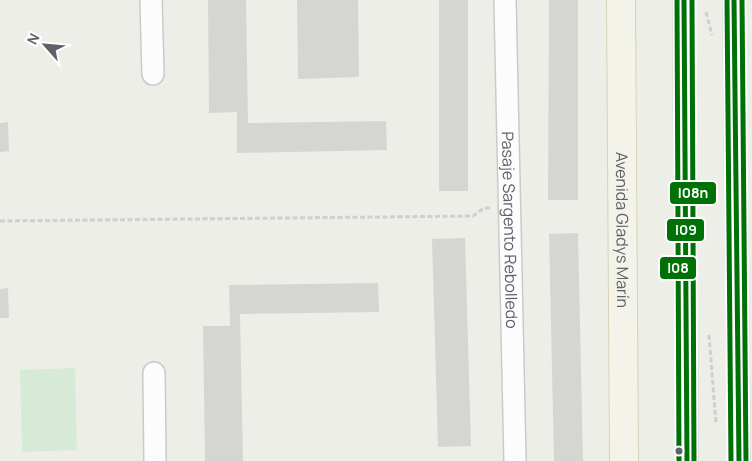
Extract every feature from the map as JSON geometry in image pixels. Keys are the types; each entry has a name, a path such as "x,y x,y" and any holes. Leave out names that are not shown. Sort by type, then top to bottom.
{"main road":[{"name":"Avenida Gladys Marín","path":"621,0 624,461"}],"street":[{"path":"152,0 153,74"},
{"name":"Pasaje Sargento Rebolledo","path":"505,0 515,461"},
{"path":"684,0 687,461"},
{"path":"734,0 739,461"},
{"path":"154,373 155,461"}],"path":[{"path":"706,8 713,38"},
{"path":"706,213 716,177"},
{"path":"0,221 473,216 484,208 510,209"},
{"path":"708,326 717,432"}],"green space":[{"path":"75,368 77,450 22,452 20,370"}],"building":[{"path":"208,0 246,0 248,123 386,121 387,150 237,153 237,112 209,113"},
{"path":"297,0 358,0 359,77 298,79"},
{"path":"439,0 468,0 468,191 439,191"},
{"path":"549,0 578,0 578,200 548,200"},
{"path":"8,122 9,151 0,152 0,123"},
{"path":"578,233 583,461 554,461 549,234"},
{"path":"465,238 471,446 438,447 432,239"},
{"path":"378,283 379,312 240,314 243,461 205,461 203,326 230,326 229,285"},
{"path":"8,288 9,318 0,318 0,289"}],"transit line":[{"name":"I08","path":"677,0 679,461"},
{"name":"I09","path":"684,0 687,461"},
{"name":"I08n","path":"692,0 694,461"},
{"name":"I08","path":"727,0 731,461"},
{"name":"I09","path":"734,0 739,461"},
{"name":"I08n","path":"742,0 746,461"}]}
